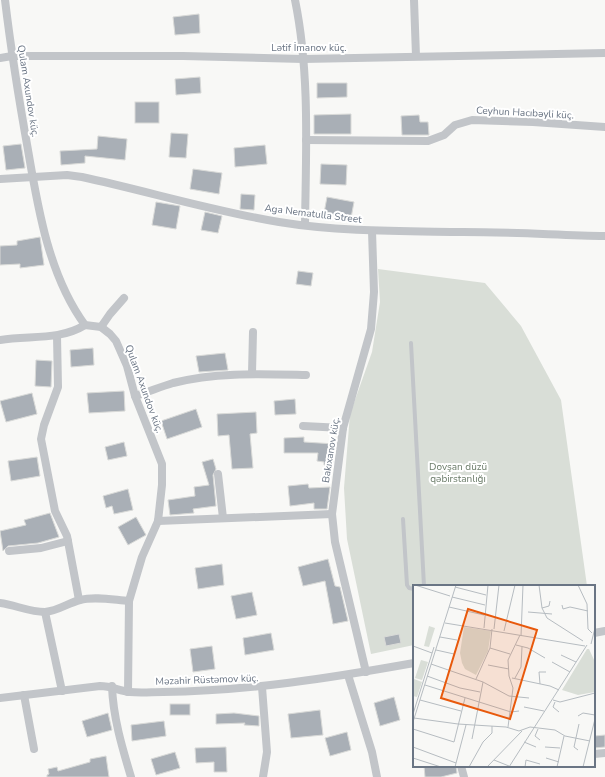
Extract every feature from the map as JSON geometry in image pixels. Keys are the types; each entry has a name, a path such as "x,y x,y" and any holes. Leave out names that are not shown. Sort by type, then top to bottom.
{"street":[{"name":"Qulam Axundov küç.","path":"5,0 12,56 32,176 51,256 78,315 85,325"},
{"path":"295,0 301,29 303,60 306,140 305,225"},
{"path":"414,0 416,56"},
{"name":"Lətif İmanov küç.","path":"0,58 12,56 183,56 303,60 416,56 605,53"},
{"name":"Ceyhun Hacıbəyli küç.","path":"306,140 428,142 444,135 455,125 472,120 533,122 605,127"},
{"name":"Aga Nematulla Street","path":"0,179 67,175 82,177 220,210 279,222 305,225 372,231 490,232 605,236"},
{"name":"Bakıxanov küç.","path":"366,672 335,542 332,514 343,428 371,329 374,292 372,231"},
{"path":"0,340 57,336 68,334 85,325 101,326 124,298"},
{"name":"Qulam Axundov küç.","path":"101,326 116,341 127,366 135,396 162,464 162,486 158,521 142,557 129,602 128,692"},
{"path":"252,374 253,332"},
{"path":"57,336 58,387 44,425 41,439 55,511 68,541 80,600"},
{"path":"135,396 192,379 252,374 306,375"},
{"path":"302,426 343,428"},
{"path":"218,474 223,518"},
{"path":"158,521 332,514"},
{"path":"9,551 41,548 68,541"},
{"path":"0,603 32,611 45,612 53,611 89,598 129,602"},
{"path":"45,612 62,691"},
{"path":"595,633 605,631"},
{"name":"Məzahir Rüstəmov küç.","path":"0,698 100,686 112,686 128,692 164,692 262,687 348,675 413,663"},
{"path":"348,675 372,752 377,777"},
{"path":"112,686 120,743 131,777"},
{"path":"262,687 267,752 263,777"},
{"path":"24,695 34,749"},
{"path":"595,754 605,753"},
{"path":"461,767 464,777"}],"lane":[{"path":"411,344 424,585"},
{"path":"403,519 407,585 409,588 413,589"}],"green space":[{"name":"Dovşan düzü qəbirstanlığı","path":"378,269 485,283 521,326 561,400 587,585 413,585 413,645 371,654 347,539 344,488 350,414 372,352 380,302"}],"building":[{"path":"199,14 200,33 175,35 173,17"},
{"path":"200,77 201,93 176,95 175,79"},
{"path":"317,83 347,83 347,97 317,98"},
{"path":"135,102 159,102 159,123 135,123"},
{"path":"351,114 351,134 314,134 314,115"},
{"path":"419,115 420,122 428,122 429,135 402,135 401,116"},
{"path":"171,133 188,134 186,158 169,157"},
{"path":"98,136 127,139 125,160 85,156 85,163 61,165 60,151 97,149"},
{"path":"21,144 25,168 6,170 3,146"},
{"path":"265,145 267,164 235,167 234,148"},
{"path":"321,164 347,165 346,185 320,184"},
{"path":"193,169 222,173 219,194 190,189"},
{"path":"241,194 255,195 254,210 240,209"},
{"path":"327,197 354,202 351,218 324,213"},
{"path":"156,202 180,206 176,229 152,225"},
{"path":"205,212 222,216 218,233 201,230"},
{"path":"40,237 44,265 20,268 20,264 0,265 0,246 17,245 17,241"},
{"path":"298,271 313,273 311,286 296,284"},
{"path":"93,348 94,365 71,367 70,350"},
{"path":"225,353 228,370 199,372 196,356"},
{"path":"36,360 52,361 51,387 35,386"},
{"path":"124,391 125,411 89,413 87,393"},
{"path":"32,393 37,414 6,422 0,401"},
{"path":"295,399 296,414 275,415 274,401"},
{"path":"196,409 202,427 167,439 161,421"},
{"path":"256,412 257,433 250,434 253,468 232,469 229,435 218,436 217,414"},
{"path":"304,437 304,442 335,444 333,465 324,465 324,462 317,461 318,453 284,453 284,438"},
{"path":"124,442 127,456 108,460 105,447"},
{"path":"37,457 40,476 11,481 8,461"},
{"path":"213,459 216,469 213,475 216,506 193,509 194,513 170,515 168,500 195,496 194,487 209,485 202,462"},
{"path":"308,484 309,488 330,487 327,509 314,509 314,503 290,506 288,486"},
{"path":"128,489 133,510 114,514 112,506 106,508 103,496"},
{"path":"50,513 59,537 38,543 8,546 3,551 0,531 26,525 24,520"},
{"path":"136,517 146,535 128,545 118,527"},
{"path":"328,559 335,586 340,587 348,621 333,624 325,581 303,586 298,567"},
{"path":"222,564 224,585 198,589 195,568"},
{"path":"252,592 257,615 236,619 231,596"},
{"path":"271,633 274,650 245,655 243,638"},
{"path":"399,634 401,643 386,646 384,637"},
{"path":"212,646 215,669 193,672 190,649"},
{"path":"394,697 400,720 380,726 374,703"},
{"path":"170,704 190,704 190,715 170,715"},
{"path":"320,710 323,735 291,738 288,714"},
{"path":"108,713 112,730 87,737 82,721"},
{"path":"234,713 259,716 259,726 244,725 245,723 216,724 216,714"},
{"path":"164,721 166,736 132,741 131,725"},
{"path":"347,732 351,750 330,756 325,738"},
{"path":"605,735 605,747 595,748 595,736"},
{"path":"226,747 227,772 214,772 214,762 196,763 195,748"},
{"path":"175,752 180,768 156,775 151,759"},
{"path":"106,756 109,777 47,777 49,774 48,769 57,767 58,771 90,762 90,759"},
{"path":"424,767 456,767 457,773 441,777 425,777"}]}
